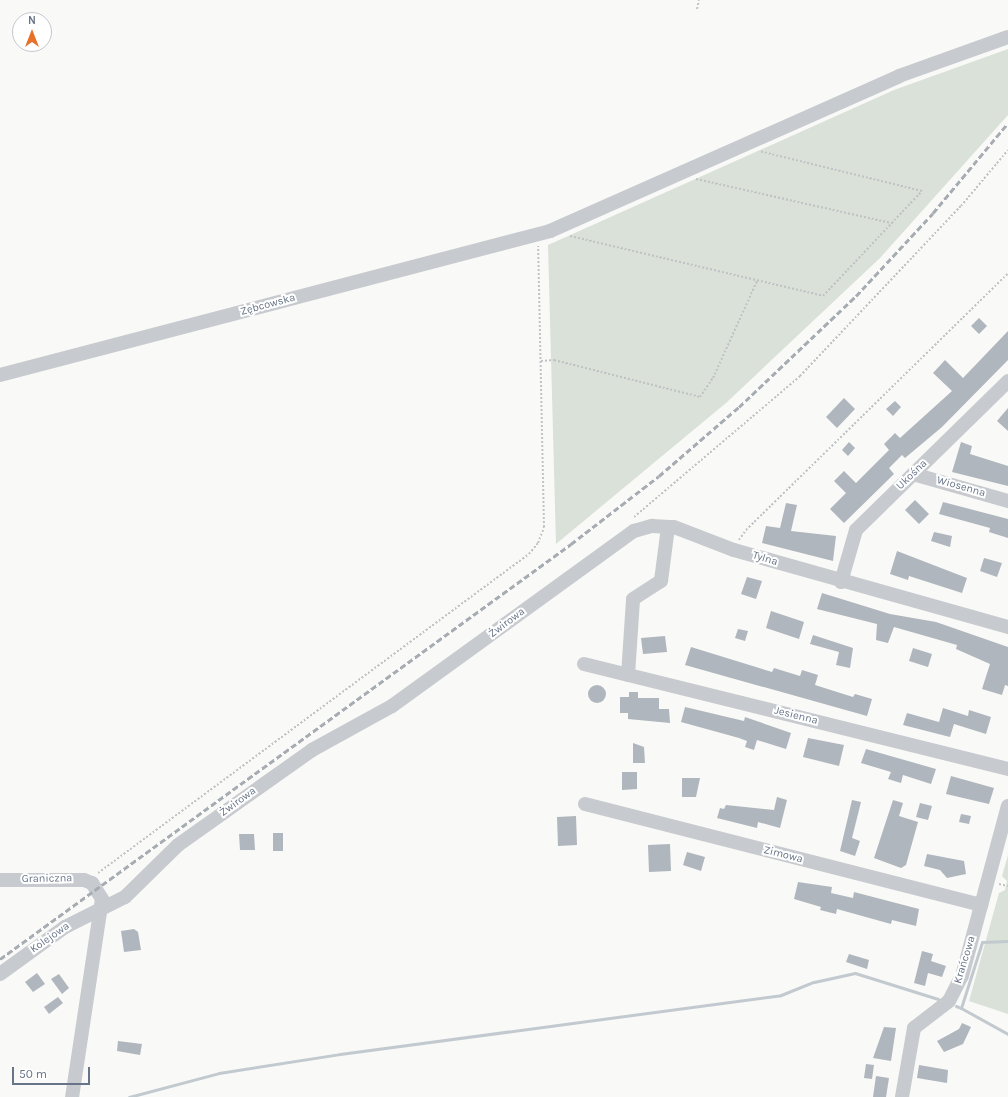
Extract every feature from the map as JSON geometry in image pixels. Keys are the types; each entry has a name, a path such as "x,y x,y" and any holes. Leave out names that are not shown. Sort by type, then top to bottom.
{"street":[{"name":"Zębcowska","path":"0,375 541,234 899,76 1008,37"},
{"name":"Ukośna","path":"841,582 856,530 1008,382"},
{"name":"Wiosenna","path":"913,474 1008,501"},
{"name":"Tylna","path":"541,598 634,531 668,527 734,550 841,582 1008,627"},
{"path":"628,675 633,599 660,581 668,527"},
{"name":"Żwirowa","path":"103,906 125,898 178,845 312,750 392,706 541,598"},
{"name":"Jesienna","path":"584,664 1008,769"},
{"name":"Zimowa","path":"585,804 981,905"},
{"name":"Krańcowa","path":"902,1097 912,1034 955,991 981,905 1008,806"},
{"name":"Graniczna","path":"0,880 75,878 92,883"},
{"path":"72,1097 103,906 100,894 92,883"},
{"name":"Kolejowa","path":"0,974 65,927 103,906"}],"path":[{"path":"697,9 699,0"},
{"path":"92,883 101,869 529,554 538,543 544,527 541,361 541,234 823,296 922,191 740,146"},
{"path":"633,519 800,376 961,206 1008,150"},
{"path":"677,175 892,223"},
{"path":"734,550 746,530 1008,273"},
{"path":"541,361 554,360 700,396 714,378 757,281"}],"shaded area":[{"path":"1008,49 1008,115 880,258 726,403 556,544 548,245 894,90"},
{"path":"1008,855 1008,1014 969,1001 999,893 1005,890 1007,881 1002,876"}],"building":[{"path":"979,318 987,326 979,334 971,326"},
{"path":"1008,331 1008,360 942,427 905,458 902,455 889,468 894,474 844,523 830,509 846,493 834,481 844,471 856,483 889,450 884,444 895,433 900,438 952,391 933,373 945,360 963,378"},
{"path":"844,398 855,409 837,428 826,417"},
{"path":"895,401 901,407 893,416 886,409"},
{"path":"1008,408 1008,431 997,421"},
{"path":"849,442 855,448 848,456 842,450"},
{"path":"961,442 972,446 970,454 1008,466 1008,486 952,472"},
{"path":"915,500 929,514 919,524 905,510"},
{"path":"943,502 1008,519 1008,538 989,532 990,528 939,514"},
{"path":"786,503 797,505 791,531 836,536 833,561 762,543 766,526 780,528"},
{"path":"934,532 952,536 950,547 931,541"},
{"path":"897,551 967,578 962,593 909,576 908,580 890,574"},
{"path":"984,558 1002,563 997,577 980,571"},
{"path":"747,577 762,581 756,599 741,594"},
{"path":"822,593 890,614 936,622 1008,647 1008,686 1005,685 1002,695 982,689 990,664 956,649 957,645 894,627 888,643 876,640 877,624 817,609"},
{"path":"771,611 804,622 799,639 766,628"},
{"path":"738,629 748,631 745,641 735,638"},
{"path":"813,635 853,648 850,668 836,665 839,652 810,644"},
{"path":"665,636 667,652 643,654 641,638"},
{"path":"691,647 772,672 774,668 800,676 802,670 818,675 815,685 853,697 855,694 872,699 867,716 685,665"},
{"path":"913,648 932,654 928,667 909,661"},
{"path":"597,685 603,688 606,694 603,700 597,703 591,700 588,694 591,688"},
{"path":"629,692 638,692 638,698 659,698 659,709 669,709 670,723 628,719 628,713 620,713 620,697 629,697"},
{"path":"685,707 744,721 745,717 791,733 786,749 757,740 754,750 745,747 747,741 681,722"},
{"path":"943,708 968,716 969,710 991,717 986,734 954,724 950,737 903,725 907,713 939,722"},
{"path":"808,738 844,745 839,766 803,757"},
{"path":"633,743 644,747 645,763 633,763"},
{"path":"866,749 936,769 931,784 903,775 901,783 888,779 891,772 861,763"},
{"path":"622,772 637,772 637,789 622,790"},
{"path":"951,776 994,788 989,804 946,794"},
{"path":"682,778 700,778 696,797 682,797"},
{"path":"777,797 787,800 780,828 758,822 757,828 717,818 720,808 724,809 726,805 774,810"},
{"path":"852,800 861,802 852,838 860,841 855,856 840,851"},
{"path":"893,800 903,803 899,816 918,822 906,865 901,868 874,858"},
{"path":"920,803 932,806 928,820 916,817"},
{"path":"961,814 971,816 969,824 959,822"},
{"path":"576,816 577,845 558,846 557,817"},
{"path":"273,833 283,833 283,851 273,851"},
{"path":"239,834 254,834 255,850 240,850"},
{"path":"670,844 671,871 649,872 648,845"},
{"path":"687,852 705,857 701,871 683,865"},
{"path":"927,854 964,861 966,874 947,878 940,870 924,866"},
{"path":"798,882 832,887 831,893 853,898 854,892 919,909 916,926 892,920 891,924 837,909 836,914 820,910 821,907 794,899"},
{"path":"134,929 138,932 141,950 124,952 121,931"},
{"path":"922,951 933,954 931,961 946,966 942,977 928,973 925,986 914,983"},
{"path":"849,954 869,960 867,969 846,962"},
{"path":"37,973 45,984 33,992 25,982"},
{"path":"59,974 69,988 62,994 51,979"},
{"path":"58,997 63,1003 49,1014 44,1007"},
{"path":"962,1023 971,1027 963,1044 944,1052 937,1041 959,1029"},
{"path":"884,1027 896,1028 891,1061 873,1058"},
{"path":"118,1041 142,1044 140,1055 117,1051"},
{"path":"866,1064 874,1065 872,1079 864,1078"},
{"path":"919,1065 948,1070 947,1083 917,1078"},
{"path":"876,1076 889,1078 886,1097 873,1097"}],"waterway":[{"path":"956,1006 961,1008 982,942 1008,941"},
{"path":"129,1097 219,1073 340,1054 781,995 814,982 855,973 938,999"},
{"path":"961,1008 1008,1034"}],"railway":[{"path":"0,959 571,544 659,476 739,407 856,296 933,213 1008,123"}]}
